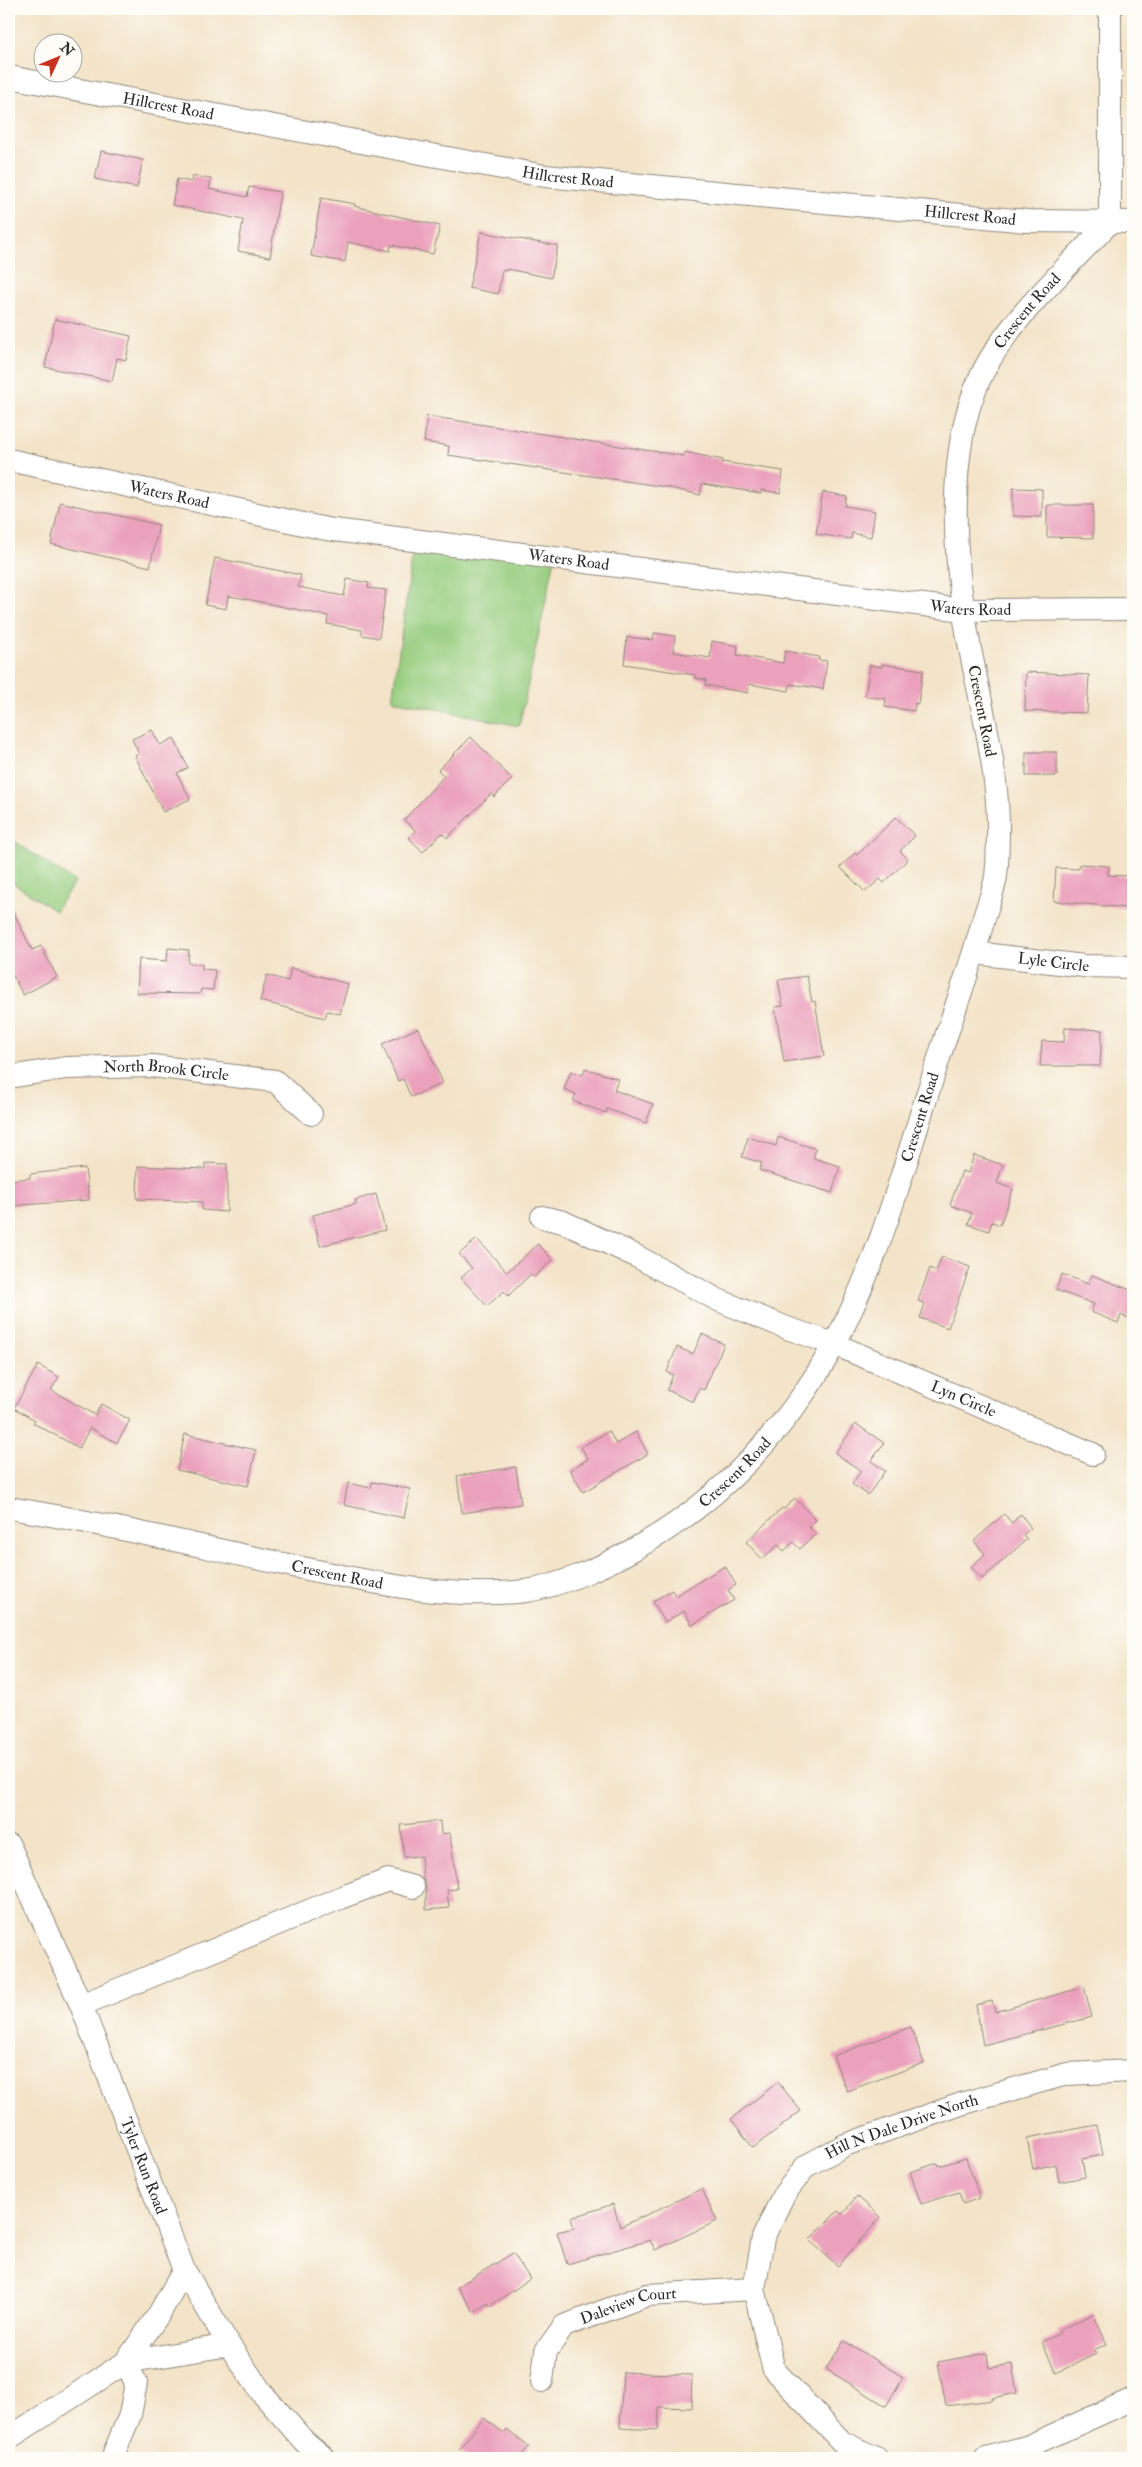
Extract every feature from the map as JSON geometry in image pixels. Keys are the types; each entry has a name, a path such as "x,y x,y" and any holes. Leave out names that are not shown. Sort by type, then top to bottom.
{"street":[{"path":"1110,9 1110,222"},
{"name":"Hillcrest Road","path":"9,76 546,176 1027,221 1133,222"},
{"name":"Crescent Road","path":"9,1508 90,1521 393,1587 449,1594 530,1590 619,1558 651,1540 691,1513 717,1492 762,1447 804,1393 834,1344 860,1290 881,1236 975,953 996,876 998,819 993,767 963,610 956,524 958,474 965,416 981,375 1017,322 1110,222"},
{"name":"Waters Road","path":"9,460 326,529 963,610 1133,610"},
{"name":"Lyle Circle","path":"975,953 1084,966 1133,967"},
{"name":"North Brook Circle","path":"9,1077 66,1068 152,1066 274,1081 311,1114"},
{"name":"Lyn Circle","path":"542,1217 563,1222 634,1255 718,1300 834,1344 1093,1454"},
{"name":"Tyler Run Road","path":"9,1845 81,2005 184,2270 229,2345 262,2393 304,2441 324,2458"},
{"path":"81,2005 388,1880 414,1887"},
{"name":"Hill N Dale Drive North","path":"754,2289 763,2238 782,2196 806,2166 845,2145 961,2104 1067,2074 1133,2070"},
{"path":"9,2438 126,2362 159,2314 184,2270"},
{"path":"754,2289 774,2370 842,2442 876,2458"},
{"name":"Daleview Court","path":"542,2381 546,2351 564,2326 647,2295 754,2289"},
{"path":"126,2362 229,2345"},
{"path":"114,2453 130,2415 136,2383 126,2362"},
{"path":"986,2458 1029,2446 1133,2399"}],"green space":[{"path":"416,531 555,558 519,726 392,700"},
{"path":"11,839 75,882 55,911 9,880 9,842"}],"building":[{"path":"101,151 143,160 137,188 95,179"},
{"path":"193,176 211,179 209,189 247,197 249,187 280,192 270,257 238,251 243,220 172,205 177,179 192,182"},
{"path":"321,198 355,204 354,206 440,226 433,254 391,245 390,251 348,242 345,262 311,256"},
{"path":"481,232 558,246 551,278 507,269 506,271 502,270 498,294 469,288"},
{"path":"55,319 131,336 126,360 117,358 112,381 45,367"},
{"path":"427,416 684,456 684,452 723,460 722,462 783,471 780,493 761,490 761,493 702,484 700,495 666,487 448,455 449,446 424,442"},
{"path":"1013,488 1042,489 1042,517 1013,516"},
{"path":"823,492 847,496 845,506 875,511 871,537 852,533 851,539 816,534"},
{"path":"60,502 159,525 150,567 51,544"},
{"path":"1047,505 1093,505 1093,538 1047,537"},
{"path":"215,558 301,575 298,587 344,596 347,579 369,583 368,588 386,590 379,638 362,635 362,630 327,624 328,616 241,598 228,596 226,609 205,605"},
{"path":"654,633 675,636 673,652 710,658 712,641 738,646 737,655 783,663 785,651 819,657 818,660 827,661 823,689 790,684 789,691 749,684 748,693 705,685 706,680 695,678 695,675 624,664 627,637 653,640"},
{"path":"882,664 923,670 918,704 915,703 914,711 885,707 886,699 865,696 870,665 882,667"},
{"path":"1026,672 1089,675 1087,713 1025,711"},
{"path":"152,730 160,745 174,738 188,768 177,773 190,799 163,812 135,756 139,754 132,739"},
{"path":"471,737 512,779 494,797 491,794 447,838 442,833 423,852 409,838 416,831 404,820 444,776 438,770"},
{"path":"1026,752 1057,752 1057,776 1026,776"},
{"path":"896,817 915,836 900,851 908,859 884,883 880,879 865,892 840,867 855,853 857,855"},
{"path":"1080,864 1109,866 1108,875 1129,876 1126,908 1054,901 1056,868 1079,869"},
{"path":"9,903 32,950 41,946 57,977 23,995 9,968"},
{"path":"168,948 189,950 188,963 202,964 202,969 215,970 213,990 201,989 200,994 137,993 139,959 167,961"},
{"path":"291,968 348,984 340,1014 327,1011 325,1018 260,1001 267,975 288,981"},
{"path":"807,976 812,1002 815,1001 824,1056 784,1062 775,1007 783,1006 778,980"},
{"path":"418,1028 443,1083 411,1097 403,1079 398,1081 382,1044"},
{"path":"1065,1028 1102,1030 1100,1066 1040,1066 1042,1041 1064,1042"},
{"path":"585,1068 618,1079 614,1090 653,1104 646,1123 607,1109 606,1113 573,1101 576,1094 564,1089 571,1071 583,1075"},
{"path":"748,1137 776,1146 778,1137 816,1149 813,1158 840,1166 832,1193 759,1170 762,1163 742,1157"},
{"path":"974,1155 1003,1165 997,1183 1013,1189 1000,1225 992,1222 989,1231 968,1224 972,1213 950,1205 962,1171 968,1173"},
{"path":"205,1163 227,1164 227,1212 202,1210 202,1202 137,1199 138,1166 205,1169"},
{"path":"85,1168 89,1200 10,1206 9,1180 30,1178 30,1174"},
{"path":"376,1194 385,1230 320,1246 313,1215 356,1204 355,1200"},
{"path":"477,1239 507,1272 538,1244 553,1260 534,1277 531,1274 508,1296 504,1291 487,1306 461,1278 472,1268 459,1254"},
{"path":"942,1257 970,1267 948,1328 920,1318 925,1304 918,1301 930,1268 936,1271"},
{"path":"1062,1274 1088,1284 1092,1275 1133,1291 1133,1320 1121,1315 1118,1323 1091,1312 1094,1304 1056,1290"},
{"path":"702,1334 724,1344 704,1390 699,1388 693,1402 667,1390 673,1375 667,1372 677,1347 693,1354"},
{"path":"38,1365 59,1377 51,1390 95,1415 101,1404 130,1420 117,1443 90,1428 79,1448 33,1423 35,1420 14,1408"},
{"path":"856,1424 884,1443 871,1461 885,1471 868,1495 852,1484 861,1471 835,1453"},
{"path":"609,1431 616,1444 636,1432 648,1454 583,1492 570,1470 588,1459 581,1447"},
{"path":"185,1434 256,1450 248,1486 177,1470"},
{"path":"516,1467 521,1504 462,1513 457,1476"},
{"path":"372,1482 410,1489 404,1518 344,1505 348,1483 371,1488"},
{"path":"795,1498 816,1520 809,1527 816,1534 800,1549 793,1542 784,1551 778,1545 762,1559 746,1542"},
{"path":"1004,1514 1012,1523 1021,1514 1031,1528 1023,1535 1027,1539 982,1579 971,1567 985,1554 974,1541"},
{"path":"725,1566 736,1585 728,1590 734,1600 692,1625 684,1611 665,1622 653,1601 672,1590 675,1596"},
{"path":"440,1821 441,1834 450,1833 457,1889 447,1890 449,1908 426,1910 426,1884 423,1879 421,1856 404,1857 401,1825"},
{"path":"1084,1987 1092,2017 983,2045 976,2005 992,2001 995,2012"},
{"path":"911,2027 924,2063 847,2091 833,2056"},
{"path":"778,2082 801,2111 753,2148 731,2119"},
{"path":"1097,2125 1103,2155 1082,2159 1085,2177 1059,2182 1056,2164 1033,2169 1027,2138"},
{"path":"966,2158 980,2198 963,2204 959,2192 921,2204 910,2172 938,2163 939,2166"},
{"path":"702,2189 717,2221 655,2250 650,2240 567,2264 557,2232 574,2228 571,2218 613,2204 620,2227"},
{"path":"857,2196 881,2217 838,2266 809,2240 838,2211 842,2214"},
{"path":"513,2253 530,2279 490,2306 488,2303 474,2312 457,2287"},
{"path":"1093,2314 1107,2344 1094,2350 1096,2354 1056,2373 1042,2342 1060,2333 1058,2331"},
{"path":"844,2341 903,2377 886,2406 826,2369"},
{"path":"987,2353 989,2368 1012,2364 1017,2393 992,2398 993,2400 946,2406 938,2362"},
{"path":"623,2372 692,2375 691,2408 659,2407 658,2430 620,2428"},
{"path":"484,2418 504,2433 507,2429 529,2446 520,2458 470,2458 459,2449"}]}
